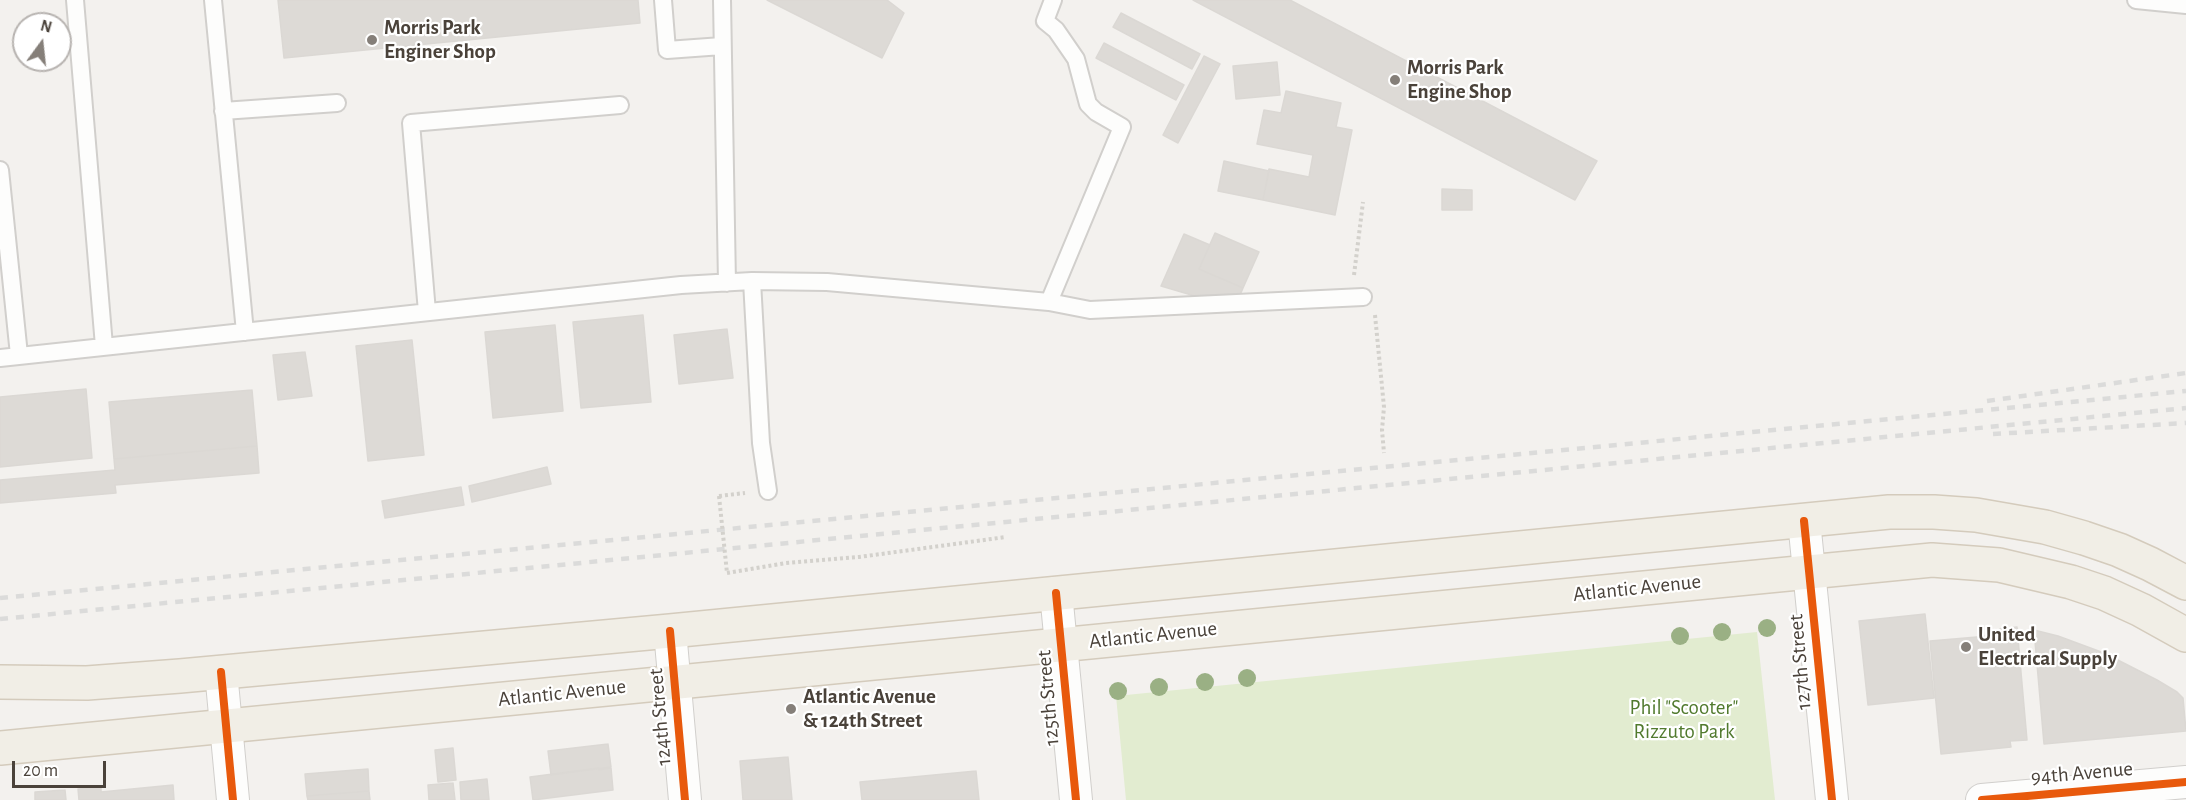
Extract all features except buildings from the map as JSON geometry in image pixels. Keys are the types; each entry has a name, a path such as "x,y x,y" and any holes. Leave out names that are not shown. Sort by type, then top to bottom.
{"main road":[{"path":"0,682 87,683 180,676 670,631 1889,512 1934,512 2010,520 2084,538 2119,550 2186,583"},
{"name":"Atlantic Avenue","path":"0,748 1932,560 1999,565 2062,580 2104,593 2186,635"}],"street":[{"name":"127th Street","path":"1804,521 1832,800"},
{"name":"125th Street","path":"1056,593 1076,800"},
{"name":"124th Street","path":"670,631 685,800"},
{"path":"221,672 233,800"},
{"name":"94th Avenue","path":"1982,800 2186,782"}],"lane":[{"path":"75,0 104,346"},
{"path":"213,0 245,332"},
{"path":"663,0 667,50 722,46"},
{"path":"722,0 727,283"},
{"path":"1049,302 1122,128 1096,112 1088,104 1076,59 1056,30 1045,21 1053,0"},
{"path":"2136,0 2186,5"},
{"path":"223,111 337,103"},
{"path":"427,312 411,123 620,105"},
{"path":"0,170 19,355"},
{"path":"752,281 761,443 768,491"},
{"path":"0,358 681,285 752,281 827,282 1049,302 1090,310 1363,297"}],"path":[{"path":"1382,430 1384,453"},
{"path":"719,496 727,573 786,563 859,557 1006,537"}],"green space":[{"name":"Phil \"Scooter\" Rizzuto Park","path":"1757,632 1775,800 1126,800 1116,696"}],"railway":[{"path":"1987,401 2186,373"},
{"path":"0,598 2186,391"},
{"path":"0,619 2186,408"},
{"path":"1993,434 2186,423"}],"cycle path":[{"path":"1804,521 1832,800"},
{"path":"1056,593 1076,800"},
{"path":"670,631 685,800"},
{"path":"221,672 233,800"},
{"path":"1982,800 2186,782"}],"place":[{"name":"Morris Park Enginer Shop","path":"372,40"},
{"name":"Morris Park Engine Shop","path":"1395,80"},
{"name":"United Electrical Supply","path":"1966,647"},
{"name":"Atlantic Avenue & 124th Street","path":"791,709"}]}
